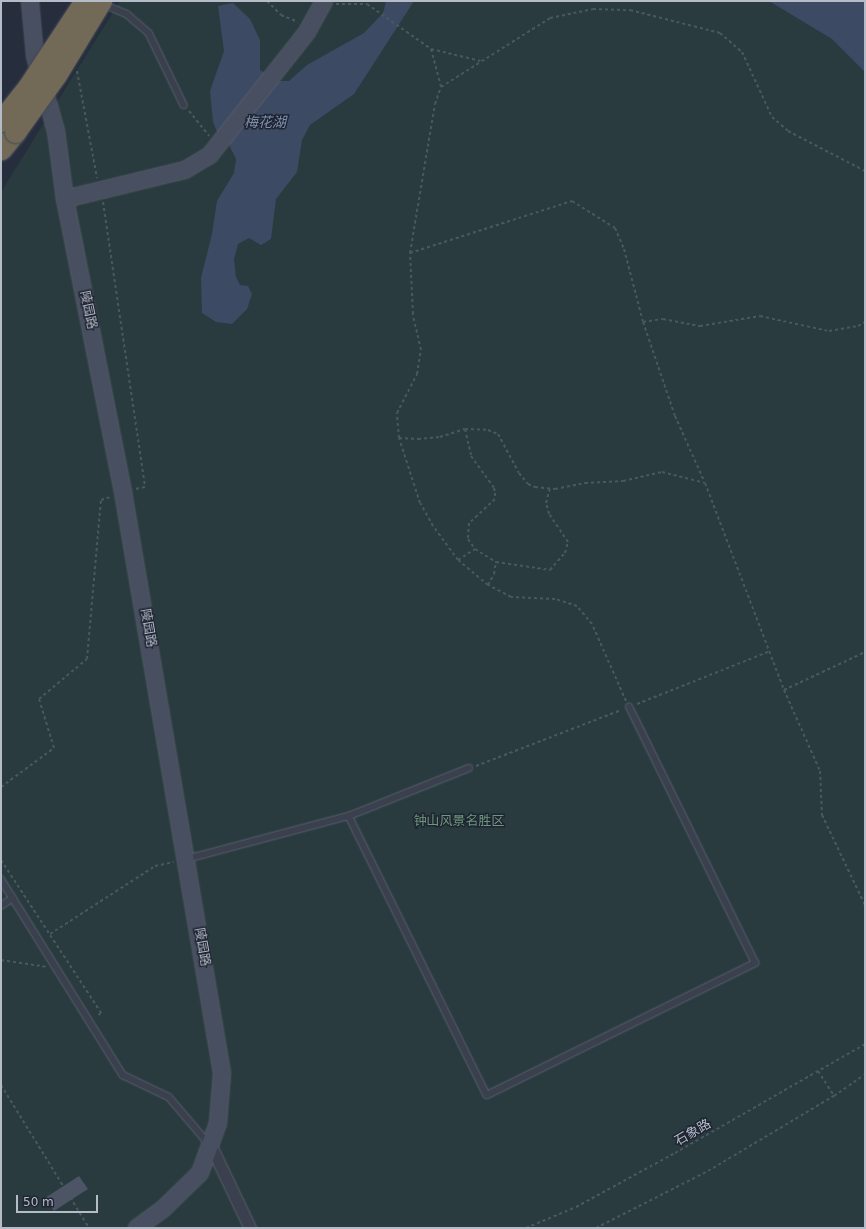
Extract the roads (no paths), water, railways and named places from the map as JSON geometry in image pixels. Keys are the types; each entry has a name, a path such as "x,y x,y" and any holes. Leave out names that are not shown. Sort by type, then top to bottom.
{"highway":[{"path":"1,148 8,127 56,75 96,1"}],"street":[{"name":"陵园路","path":"30,1 35,56 56,131 65,199 124,492 222,1073 218,1123 211,1146 200,1173 163,1209 136,1228"},
{"path":"35,56 74,42 96,1"},
{"path":"65,199 185,170 216,144 279,69 307,32 324,3"},
{"path":"211,1146 250,1228"}],"lane":[{"path":"96,1 127,14 149,33 184,105"},
{"path":"348,816 487,1095 755,963 629,707"},
{"path":"187,859 348,816 469,768"},
{"path":"1,879 123,1075 169,1097 211,1146"},
{"path":"1,906 13,898"}],"water":[{"name":"梅花湖","path":"386,1 414,1 354,94 310,125 302,140 297,172 276,199 271,239 261,245 249,238 238,244 234,259 236,277 240,285 248,286 252,294 247,309 232,324 216,322 202,313 201,278 212,234 217,201 234,173 236,159 228,143 217,132 213,122 210,91 224,51 218,6 233,3 250,19 260,40 260,70 276,81 289,81 307,65 364,33 383,13"},
{"path":"769,1 865,1 865,72 832,39"}],"park label":[{"name":"钟山风景名胜区","path":"459,821"}]}
